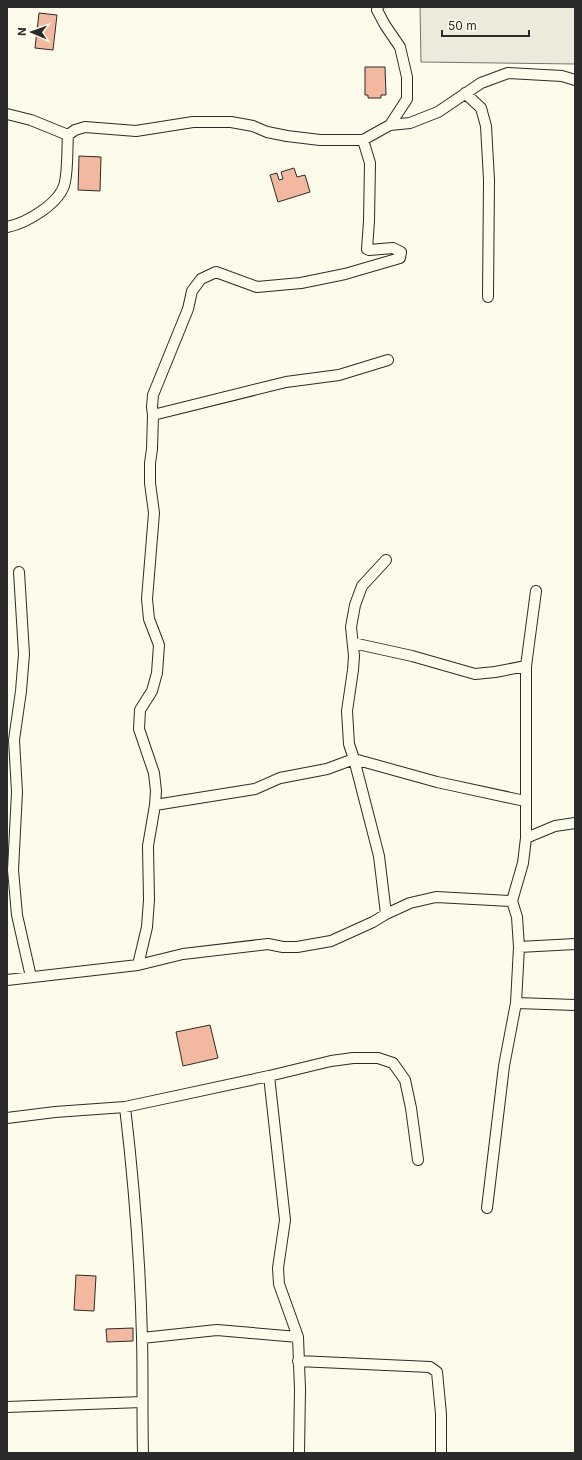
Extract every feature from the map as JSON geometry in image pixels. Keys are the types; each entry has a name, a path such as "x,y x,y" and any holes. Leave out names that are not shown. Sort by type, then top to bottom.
{"street":[{"path":"375,8 400,47 407,77 408,99 390,125"},
{"path":"68,135 85,127 136,131 193,122 231,122 253,126 267,132 287,136 320,140 363,140 390,125 410,123 438,112 481,83 508,73 562,76 575,80"},
{"path":"465,93 481,108 486,126 489,180 488,298"},
{"path":"7,114 31,120 68,135"},
{"path":"7,227 37,215 55,199 65,183 68,135"},
{"path":"138,965 147,927 149,900 148,846 156,805 154,773 139,729 140,710 152,691 157,673 158,652 158,645 149,619 147,599 154,513 150,483 150,463 152,449 152,407 154,395 188,309 192,291 201,279 216,272 257,287 300,283 345,274 400,258 401,252 393,248 367,249 370,213 370,163 363,140"},
{"path":"153,415 286,382 339,375 388,360"},
{"path":"386,560 362,586 355,605 351,627 353,670 347,710 349,744 379,856 386,914"},
{"path":"19,572 24,654 14,740 12,794 13,870 18,915 31,977"},
{"path":"487,1208 504,1066 516,1003 519,947 517,917 512,901 523,863 526,838 526,666 536,591"},
{"path":"352,643 412,656 475,674 496,672 526,666"},
{"path":"156,805 255,789 280,778 321,771 354,759 437,782 525,801"},
{"path":"526,838 555,826 575,823"},
{"path":"7,980 138,965 183,954 268,944 283,947 297,947 331,941 410,903 436,897 512,901"},
{"path":"519,947 575,944"},
{"path":"516,1003 575,1005"},
{"path":"7,1118 125,1106 269,1076 331,1061 353,1058 378,1058 393,1063 404,1080 411,1108 418,1160"},
{"path":"269,1076 285,1220 278,1268 279,1284 298,1337 300,1389 299,1453"},
{"path":"125,1106 131,1156 138,1245 142,1338 142,1453"},
{"path":"142,1338 217,1330 298,1337"},
{"path":"298,1361 430,1367 437,1372 441,1414 441,1453"},
{"path":"7,1407 142,1402"}],"shaded area":[{"path":"420,7 575,7 575,64 421,62"}],"building":[{"path":"39,13 57,15 53,50 35,48"},
{"path":"365,67 385,67 386,95 381,95 381,98 368,98 368,95 365,95"},
{"path":"79,156 101,157 100,191 78,190"},
{"path":"294,168 297,177 305,175 310,192 278,202 270,175 277,173 279,180 283,179 281,172"},
{"path":"210,1025 218,1058 183,1066 176,1032"},
{"path":"76,1275 96,1276 94,1311 74,1310"},
{"path":"133,1328 133,1341 107,1342 106,1329"}]}
